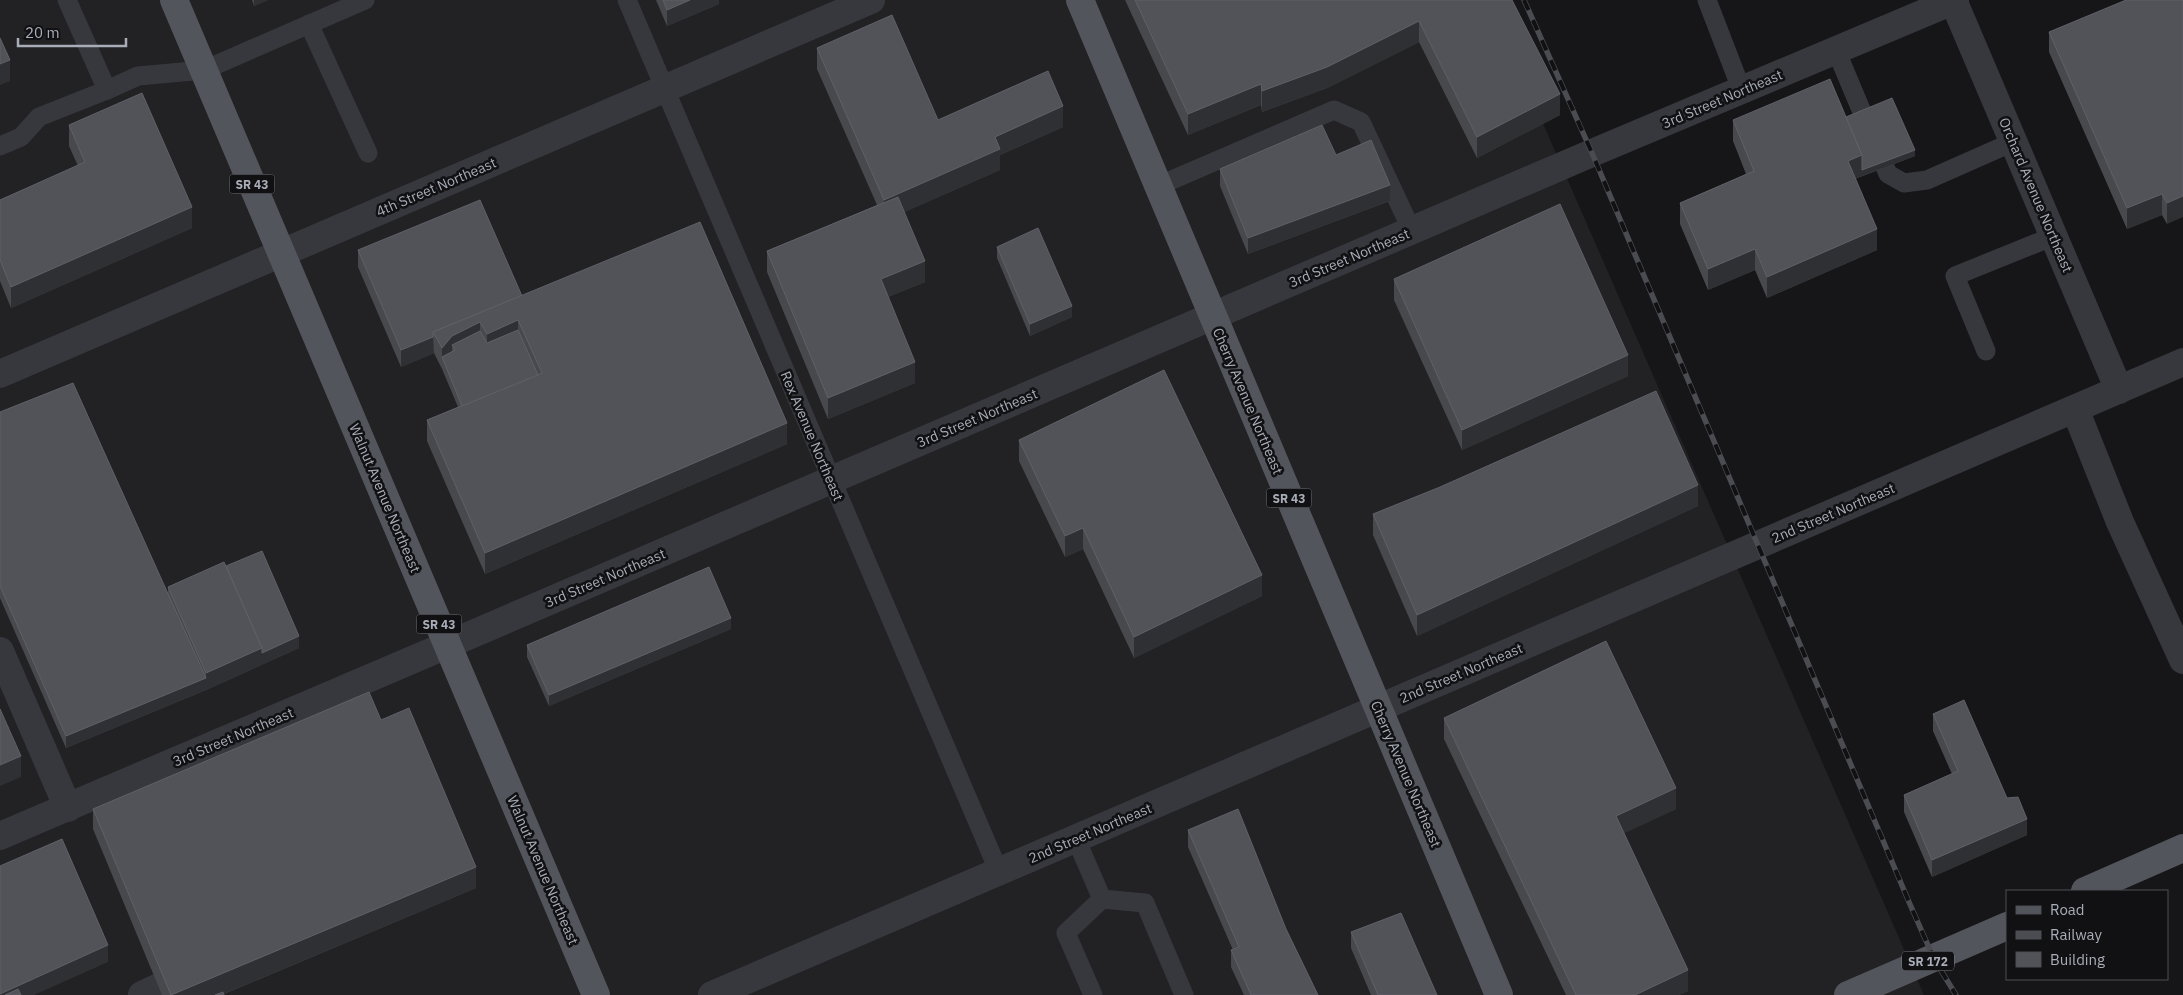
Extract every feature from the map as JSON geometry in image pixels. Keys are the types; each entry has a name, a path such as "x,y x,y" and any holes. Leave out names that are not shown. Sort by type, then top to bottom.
{"main road":[{"name":"Walnut Avenue Northeast","path":"174,0 596,995"},
{"name":"Cherry Avenue Northeast","path":"1080,0 1499,995"},
{"path":"2087,890 2183,848"},
{"name":"SR 172","path":"1848,995 2006,926"}],"street":[{"name":"4th Street Northeast","path":"0,374 871,0"},
{"name":"3rd Street Northeast","path":"0,836 1953,0"},
{"name":"Orchard Avenue Northeast","path":"1953,0 2119,390"},
{"name":"2nd Street Northeast","path":"712,995 2183,362"},
{"path":"2075,409 2120,522 2183,660"},
{"path":"0,650 68,808"}],"lane":[{"path":"67,0 107,90"},
{"path":"0,146 21,137 39,117 138,76 204,70 365,0"},
{"name":"Rex Avenue Northeast","path":"626,0 999,872"},
{"path":"1707,0 1742,91"},
{"path":"310,24 368,153"},
{"path":"1836,50 1888,174 1904,182 1927,180 2014,142"},
{"path":"1158,186 1334,110 1361,122 1412,231"},
{"path":"1986,351 1956,276 2054,236"},
{"path":"1076,839 1102,899"},
{"path":"1093,995 1066,933 1102,899 1145,903 1184,995"}],"shaded area":[{"path":"0,0 1489,0 1924,995 0,995"}],"building":[{"path":"663,0 690,0 667,10"},
{"path":"1135,0 1512,0 1560,94 1477,137 1419,21 1327,67 1262,91 1261,84 1188,114"},
{"path":"2126,0 2183,0 2183,196 2167,203 2162,194 2127,208 2049,32"},
{"path":"892,15 938,120 1048,71 1063,106 995,137 1000,149 884,200 817,48"},
{"path":"0,38 10,60 0,64"},
{"path":"1830,79 1862,155 1848,161 1877,229 1767,277 1755,249 1708,269 1680,203 1754,171 1733,120"},
{"path":"142,93 192,207 11,287 0,260 0,200 85,162 69,125"},
{"path":"1892,98 1915,150 1862,170 1862,155 1846,117"},
{"path":"1322,125 1336,155 1371,140 1390,185 1248,238 1220,169"},
{"path":"898,197 925,261 881,279 915,362 828,398 767,251"},
{"path":"480,200 522,296 433,332 433,337 401,350 358,250"},
{"path":"1560,204 1628,355 1462,430 1394,279"},
{"path":"700,222 787,423 485,553 427,420 542,373 518,320 487,334 480,322 452,336 442,348 433,332"},
{"path":"1038,228 1072,306 1030,324 997,247"},
{"path":"518,330 538,375 462,406 442,357 455,350 452,345 480,331 487,343"},
{"path":"1164,370 1262,575 1134,637 1083,528 1065,536 1019,440"},
{"path":"73,383 206,678 66,736 0,586 0,412"},
{"path":"1656,391 1698,485 1417,615 1373,514 1440,487"},
{"path":"262,551 299,636 262,653 262,648 226,566"},
{"path":"224,562 262,648 206,673 168,587"},
{"path":"709,567 731,618 549,695 527,645"},
{"path":"1606,641 1676,788 1616,816 1688,970 1635,995 1576,995 1444,718"},
{"path":"369,692 381,720 409,708 476,867 171,995 93,809"},
{"path":"1964,700 2007,798 2018,797 2027,819 1932,860 1904,795 1958,771 1933,714"},
{"path":"0,709 21,756 0,765"},
{"path":"1238,809 1286,929 1318,995 1251,995 1231,950 1239,947 1188,830"},
{"path":"62,839 108,945 0,994 0,866"},
{"path":"1401,913 1437,995 1378,995 1351,932"},
{"path":"18,989 21,995 5,995"}],"railway":[{"path":"1524,0 1592,153 1909,902 1934,959 1956,995"}]}
